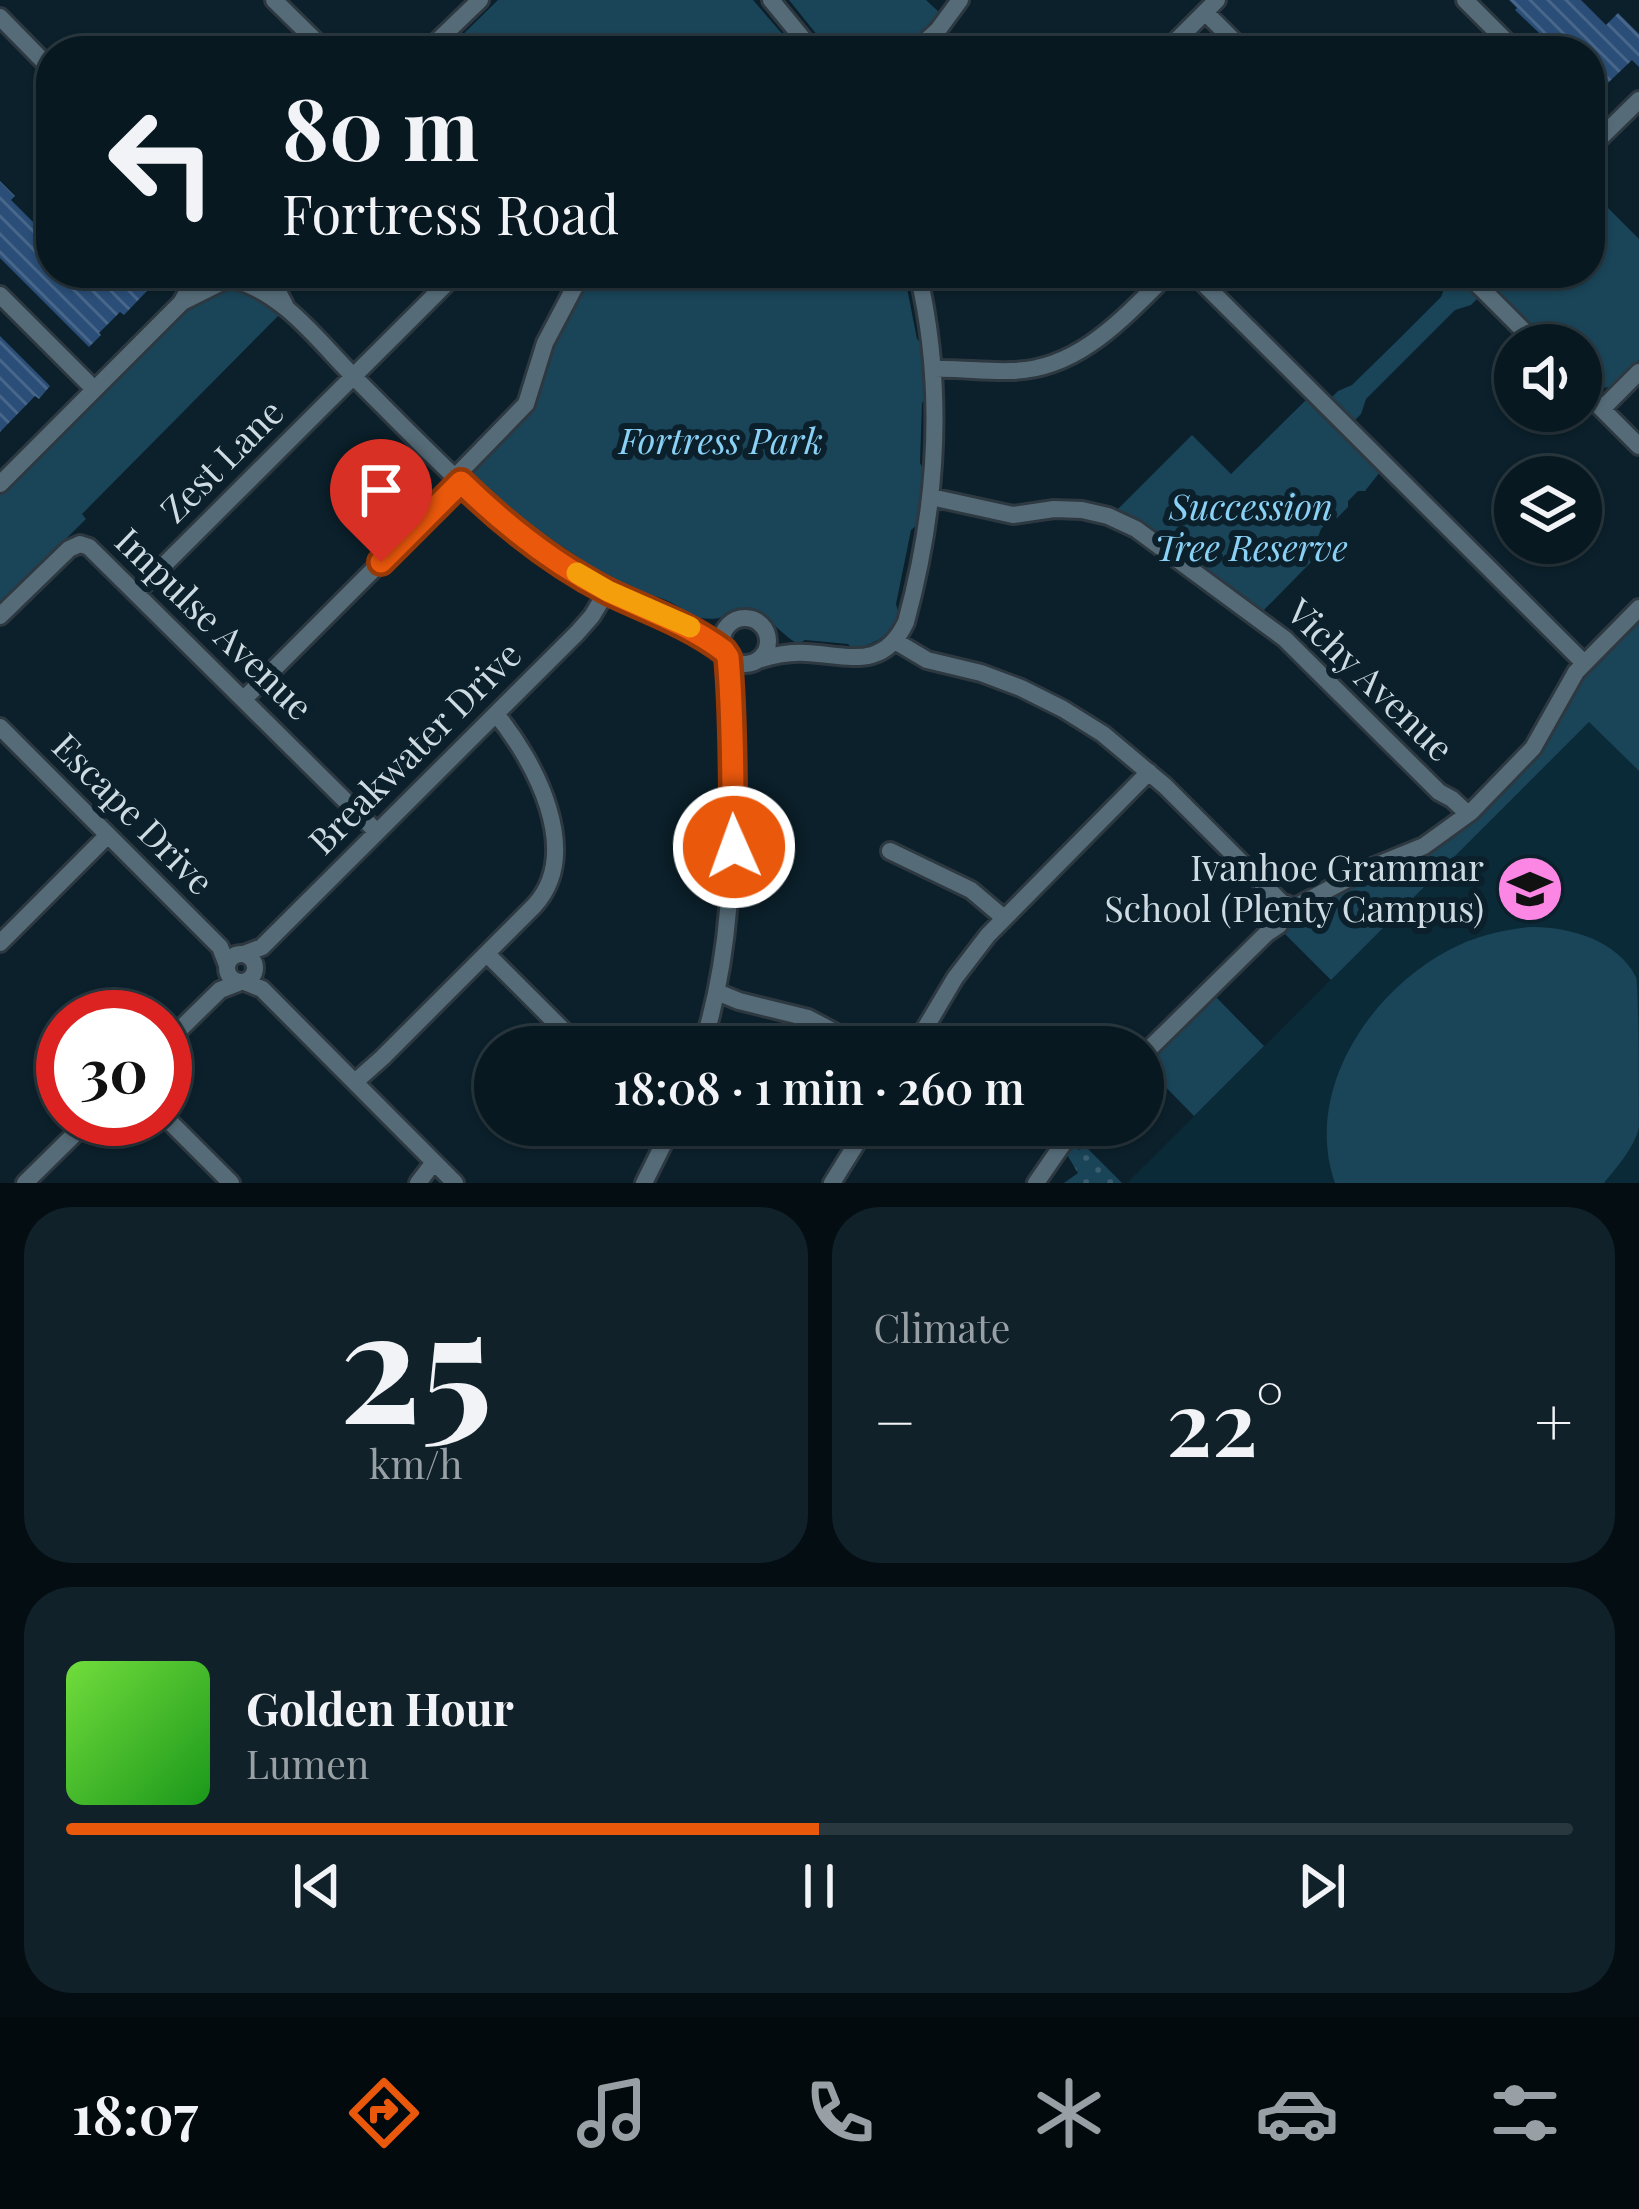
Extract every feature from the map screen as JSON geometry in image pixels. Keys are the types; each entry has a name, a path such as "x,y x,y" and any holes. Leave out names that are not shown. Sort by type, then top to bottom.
{"street":[{"path":"274,0 311,36"},
{"path":"443,36 480,0"},
{"path":"771,0 801,36"},
{"path":"931,36 960,0"},
{"path":"1465,0 1501,36"},
{"path":"1181,36 1211,6 1233,36"},
{"path":"0,17 36,54"},
{"path":"1605,127 1639,100"},
{"path":"0,484 181,303 190,288"},
{"path":"181,303 209,288"},
{"path":"256,288 289,310 506,524 608,591 683,623 740,663 803,652 870,657 895,641 909,610 931,497 934,369 920,288"},
{"path":"277,288 289,310"},
{"name":"Zest Lane","path":"137,592 442,288"},
{"path":"244,699 526,404 545,343 574,288"},
{"path":"934,369 1041,368 1101,338 1153,288"},
{"path":"1208,288 1584,663"},
{"path":"1481,288 1517,324"},
{"path":"0,295 94,389"},
{"path":"1639,372 1602,409 1639,446"},
{"name":"Vichy Avenue","path":"931,497 1013,514 1082,509 1136,529 1285,638 1439,792 1445,806 1464,818"},
{"name":"Impulse Avenue","path":"0,616 55,561 80,544 94,550 377,832"},
{"name":"Breakwater Drive","path":"192,1017 244,971 262,947 586,623 608,591"},
{"path":"895,641 927,660 981,673 1043,698 1103,734 1149,772 1285,904 1300,906 1366,870 1414,851 1464,818 1533,748 1568,683 1639,608"},
{"path":"683,623 752,619 803,652"},
{"path":"708,1026 728,927 733,872 730,748 734,702 722,638 733,621"},
{"path":"734,702 768,644 766,631"},
{"path":"361,1080 542,898 552,881 551,826 536,775 496,714"},
{"name":"Escape Drive","path":"0,728 244,971 361,1080 455,1183"},
{"path":"927,1026 964,964 1004,918 1149,772"},
{"path":"0,943 108,835"},
{"path":"890,851 971,890 1004,918"},
{"path":"1164,1034 1267,933 1285,904"},
{"path":"487,954 559,1026"},
{"path":"716,996 808,1018 823,1026"},
{"path":"192,1145 231,1183"},
{"path":"26,1183 62,1146"},
{"path":"644,1183 662,1146"},
{"path":"832,1183 855,1146"},
{"path":"1036,1183 1062,1146"},
{"path":"420,1181 436,1164"}],"shaded area":[{"name":"Ivanhoe Grammar School (Plenty Campus)","path":"1589,722 1639,771 1639,1183 1127,1183"}],"green space":[{"path":"498,0 753,0 784,36 461,36"},
{"path":"789,0 926,0 940,13 918,36 818,36"},
{"path":"1605,205 1639,239 1639,360 1602,387 1602,324 1529,324 1493,288 1605,288"},
{"path":"233,288 262,298 280,314 0,604 0,495 175,320 198,303"},
{"name":"Fortress Park","path":"581,288 907,288 922,344 926,398 920,463 924,470 917,525 911,530 896,604 899,615 886,634 853,649 848,644 805,640 798,644 753,611 715,619 689,616 665,600 637,595 587,569 585,562 470,478 474,467 521,421"},
{"path":"1445,288 1468,288 1478,298 1455,310 1366,399 1354,421 1331,398 1352,385 1441,297"},
{"name":"Succession Tree Reserve","path":"1307,399 1380,472 1337,518 1331,518 1318,537 1308,541 1308,548 1320,553 1263,611 1148,527 1117,510 1192,435 1231,474"},
{"path":"1639,620 1639,771 1589,722 1331,980 1281,930 1290,920 1362,881 1428,853 1469,826 1530,765 1584,676"},
{"path":"1530,927 1590,938 1617,953 1636,977 1639,1127 1619,1164 1604,1183 1335,1183 1327,1149 1328,1114 1336,1080 1369,1018 1420,968 1449,950 1488,934"},
{"path":"1215,996 1264,1046 1194,1116 1164,1085 1164,1047"},
{"path":"1071,1146 1080,1150 1085,1146 1122,1183 1064,1183 1078,1173 1066,1153"}],"building":[{"path":"1509,0 1581,0 1606,25 1618,13 1639,34 1639,67 1632,60 1605,86 1605,36 1542,36"},
{"path":"0,181 36,225 36,288 150,288 89,347 0,258"},
{"path":"0,336 50,386 0,432"}],"slow traffic":[{"path":"577,573 690,627"}],"place":[{"name":"Ivanhoe Grammar School (Plenty Campus)","path":"1530,889"}],"route":[{"path":"381,562 461,482 536,547 608,591 683,623 724,651 734,702 730,748 734,847"}]}
